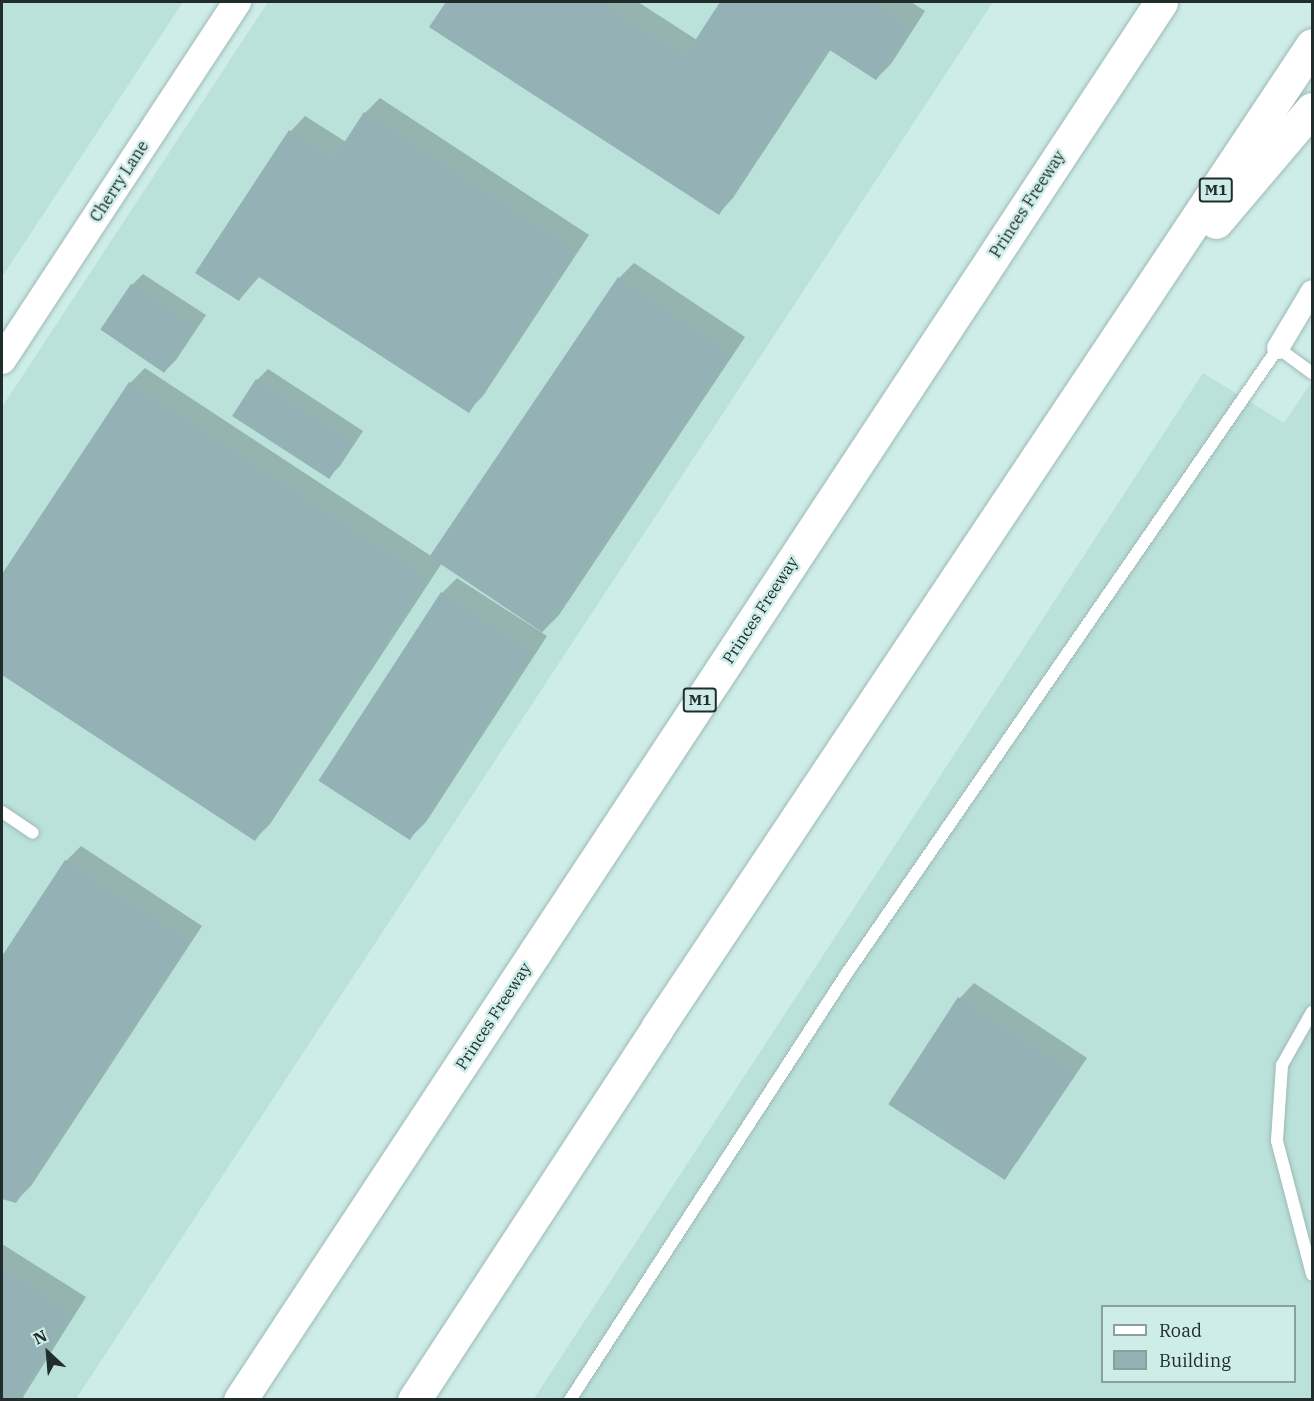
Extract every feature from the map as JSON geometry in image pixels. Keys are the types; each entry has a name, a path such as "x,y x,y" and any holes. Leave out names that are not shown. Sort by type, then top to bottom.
{"highway":[{"name":"Princes Freeway","path":"240,1400 1161,2"},
{"name":"M1","path":"414,1400 657,1028 1312,45"},
{"name":"M1","path":"1120,335 1312,110"}],"street":[{"name":"Cherry Lane","path":"2,360 237,2"},
{"path":"1278,348 1312,291"}],"lane":[{"path":"570,1400 847,974 1278,348 1312,373"},
{"path":"2,812 33,833"},
{"path":"1312,1012 1282,1065 1277,1141 1312,1274"}],"shaded area":[{"path":"2,2 183,2 2,277"},
{"path":"268,2 993,2 76,1399 2,1400 2,407"},
{"path":"1203,373 1284,423 1312,381 1312,1399 533,1400"}],"building":[{"path":"446,2 601,2 685,56 720,2 874,2 912,26 876,80 828,49 719,215 429,27"},
{"path":"364,112 576,250 469,413 256,275 239,301 195,273 289,130 334,158"},
{"path":"618,277 731,353 542,632 430,556"},
{"path":"131,284 195,327 164,373 100,330"},
{"path":"256,379 353,442 329,479 232,416"},
{"path":"129,382 428,578 255,841 2,675 2,574"},
{"path":"441,592 532,651 410,840 318,781"},
{"path":"65,860 189,941 16,1203 2,1199 2,956"},
{"path":"958,997 1075,1073 1005,1180 888,1104"},
{"path":"2,1268 72,1313 17,1400 2,1400"}]}
